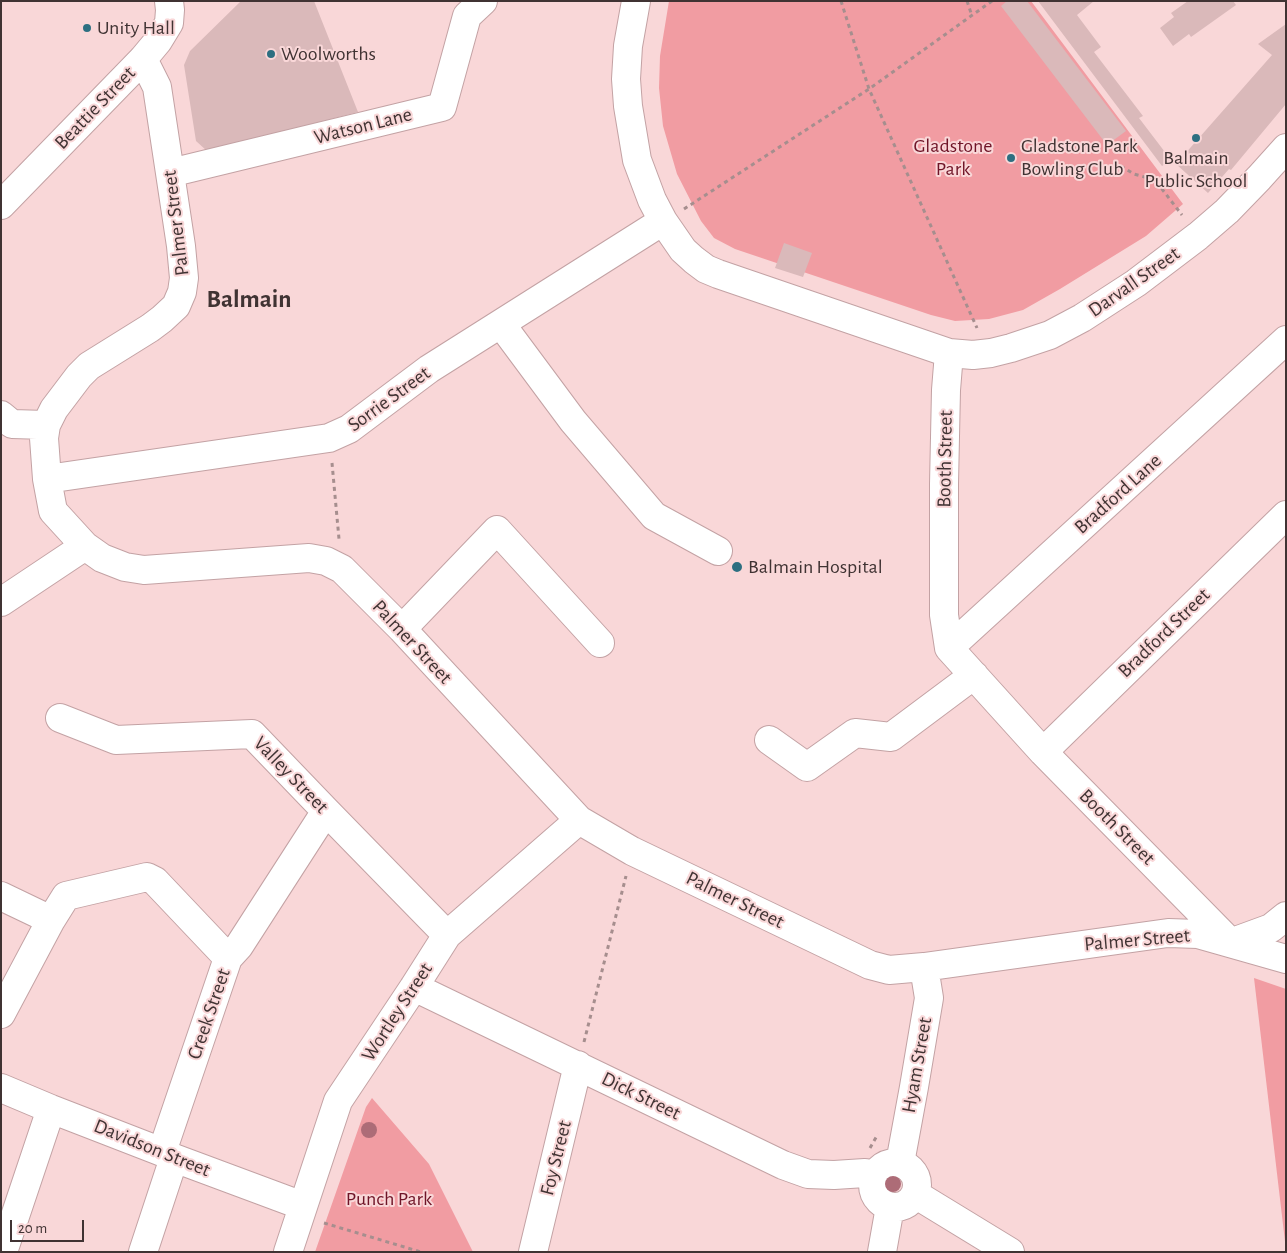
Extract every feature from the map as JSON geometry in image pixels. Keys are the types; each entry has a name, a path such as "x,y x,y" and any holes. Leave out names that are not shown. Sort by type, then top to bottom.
{"street":[{"name":"Beattie Street","path":"1,205 144,58 158,41 169,23 170,10 168,1"},
{"name":"Watson Lane","path":"170,173 442,106 467,16 483,1"},
{"path":"636,1 628,46 626,79 636,160 652,200 673,215 683,250 706,269 949,353"},
{"name":"Palmer Street","path":"144,58 157,87 181,246 184,278 182,292 176,306 150,328 89,366 54,409 46,425 44,438 47,479 53,511 85,546 102,558 125,567 144,570 309,558 326,561 342,569 402,629 578,820 632,851 870,965 890,970 924,967 1168,933 1198,934 1230,943"},
{"name":"Darvall Street","path":"949,353 974,356 1011,348 1050,335 1082,318 1136,283 1198,236 1227,211 1286,148"},
{"name":"Sorrie Street","path":"47,479 330,438 349,429 429,369 673,215"},
{"path":"501,324 573,421 654,516 718,551"},
{"name":"Bradford Lane","path":"949,648 1286,340"},
{"name":"Booth Street","path":"949,353 946,390 944,484 944,615 949,648 1043,752 1230,943 1286,959"},
{"path":"1,415 12,424 46,425"},
{"name":"Bradford Street","path":"1043,752 1286,515"},
{"path":"402,629 497,530 600,643"},
{"path":"1,602 85,546"},
{"path":"769,740 807,767 855,733 891,737 974,675"},
{"name":"Valley Street","path":"60,718 116,740 252,734 447,934"},
{"name":"Creek Street","path":"143,1252 168,1155 228,958 239,946 326,811"},
{"name":"Wortley Street","path":"288,1252 338,1101 447,934 578,820"},
{"path":"1,1014 51,920 66,896 147,877 155,881 228,958"},
{"path":"1,896 51,920"},
{"path":"1230,943 1271,928 1286,916"},
{"name":"Hyam Street","path":"900,1163 929,998 924,967"},
{"name":"Dick Street","path":"414,987 783,1165 808,1174 865,1173 875,1175"},
{"name":"Foy Street","path":"533,1252 578,1065"},
{"name":"Davidson Street","path":"1,1088 301,1211"},
{"path":"3,1252 51,1109"},
{"path":"892,1163 900,1163 907,1166 916,1178 915,1194 905,1205 898,1207 884,1205 875,1195 873,1189 875,1175 879,1169 892,1163"},
{"path":"915,1194 1010,1252"},
{"path":"882,1252 890,1207"}],"path":[{"path":"841,1 869,89 977,328"},
{"path":"967,1 972,16"},
{"path":"673,215 869,89 992,1"},
{"path":"1114,162 1134,174 1155,180 1184,217"},
{"path":"330,438 342,569"},
{"path":"578,1065 632,851"},
{"path":"301,1211 421,1252"}],"green space":[{"name":"Gladstone Park","path":"669,1 1031,1 1183,204 1146,236 1060,289 1023,310 989,319 955,321 931,315 735,249 714,238 701,221 677,174 663,126 659,88 660,56"},
{"path":"1254,978 1286,989 1286,1250"},
{"name":"Punch Park","path":"372,1098 429,1164 473,1252 315,1252 366,1107"}],"building":[{"path":"241,1 314,1 358,112 207,151 196,141 184,65 190,51"},
{"path":"1007,1 1027,1 1126,131 1107,145 1001,6"},
{"path":"1038,1 1094,1 1077,15 1101,47 1094,52 1143,116 1139,118 1171,160 1162,166"},
{"path":"1188,1 1233,1 1236,5 1191,37 1189,34 1173,46 1160,28 1174,17 1171,13"},
{"path":"1286,24 1286,104 1231,170 1229,169 1208,193 1176,164 1272,55 1258,44"},
{"path":"784,243 812,253 803,277 775,268"}],"place":[{"name":"Unity Hall","path":"87,28"},
{"name":"Woolworths","path":"271,54"},
{"name":"Balmain Public School","path":"1196,138"},
{"name":"Gladstone Park Bowling Club","path":"1011,158"},
{"name":"Balmain Hospital","path":"737,567"}],"district":[{"name":"Balmain","path":"249,299"}]}
